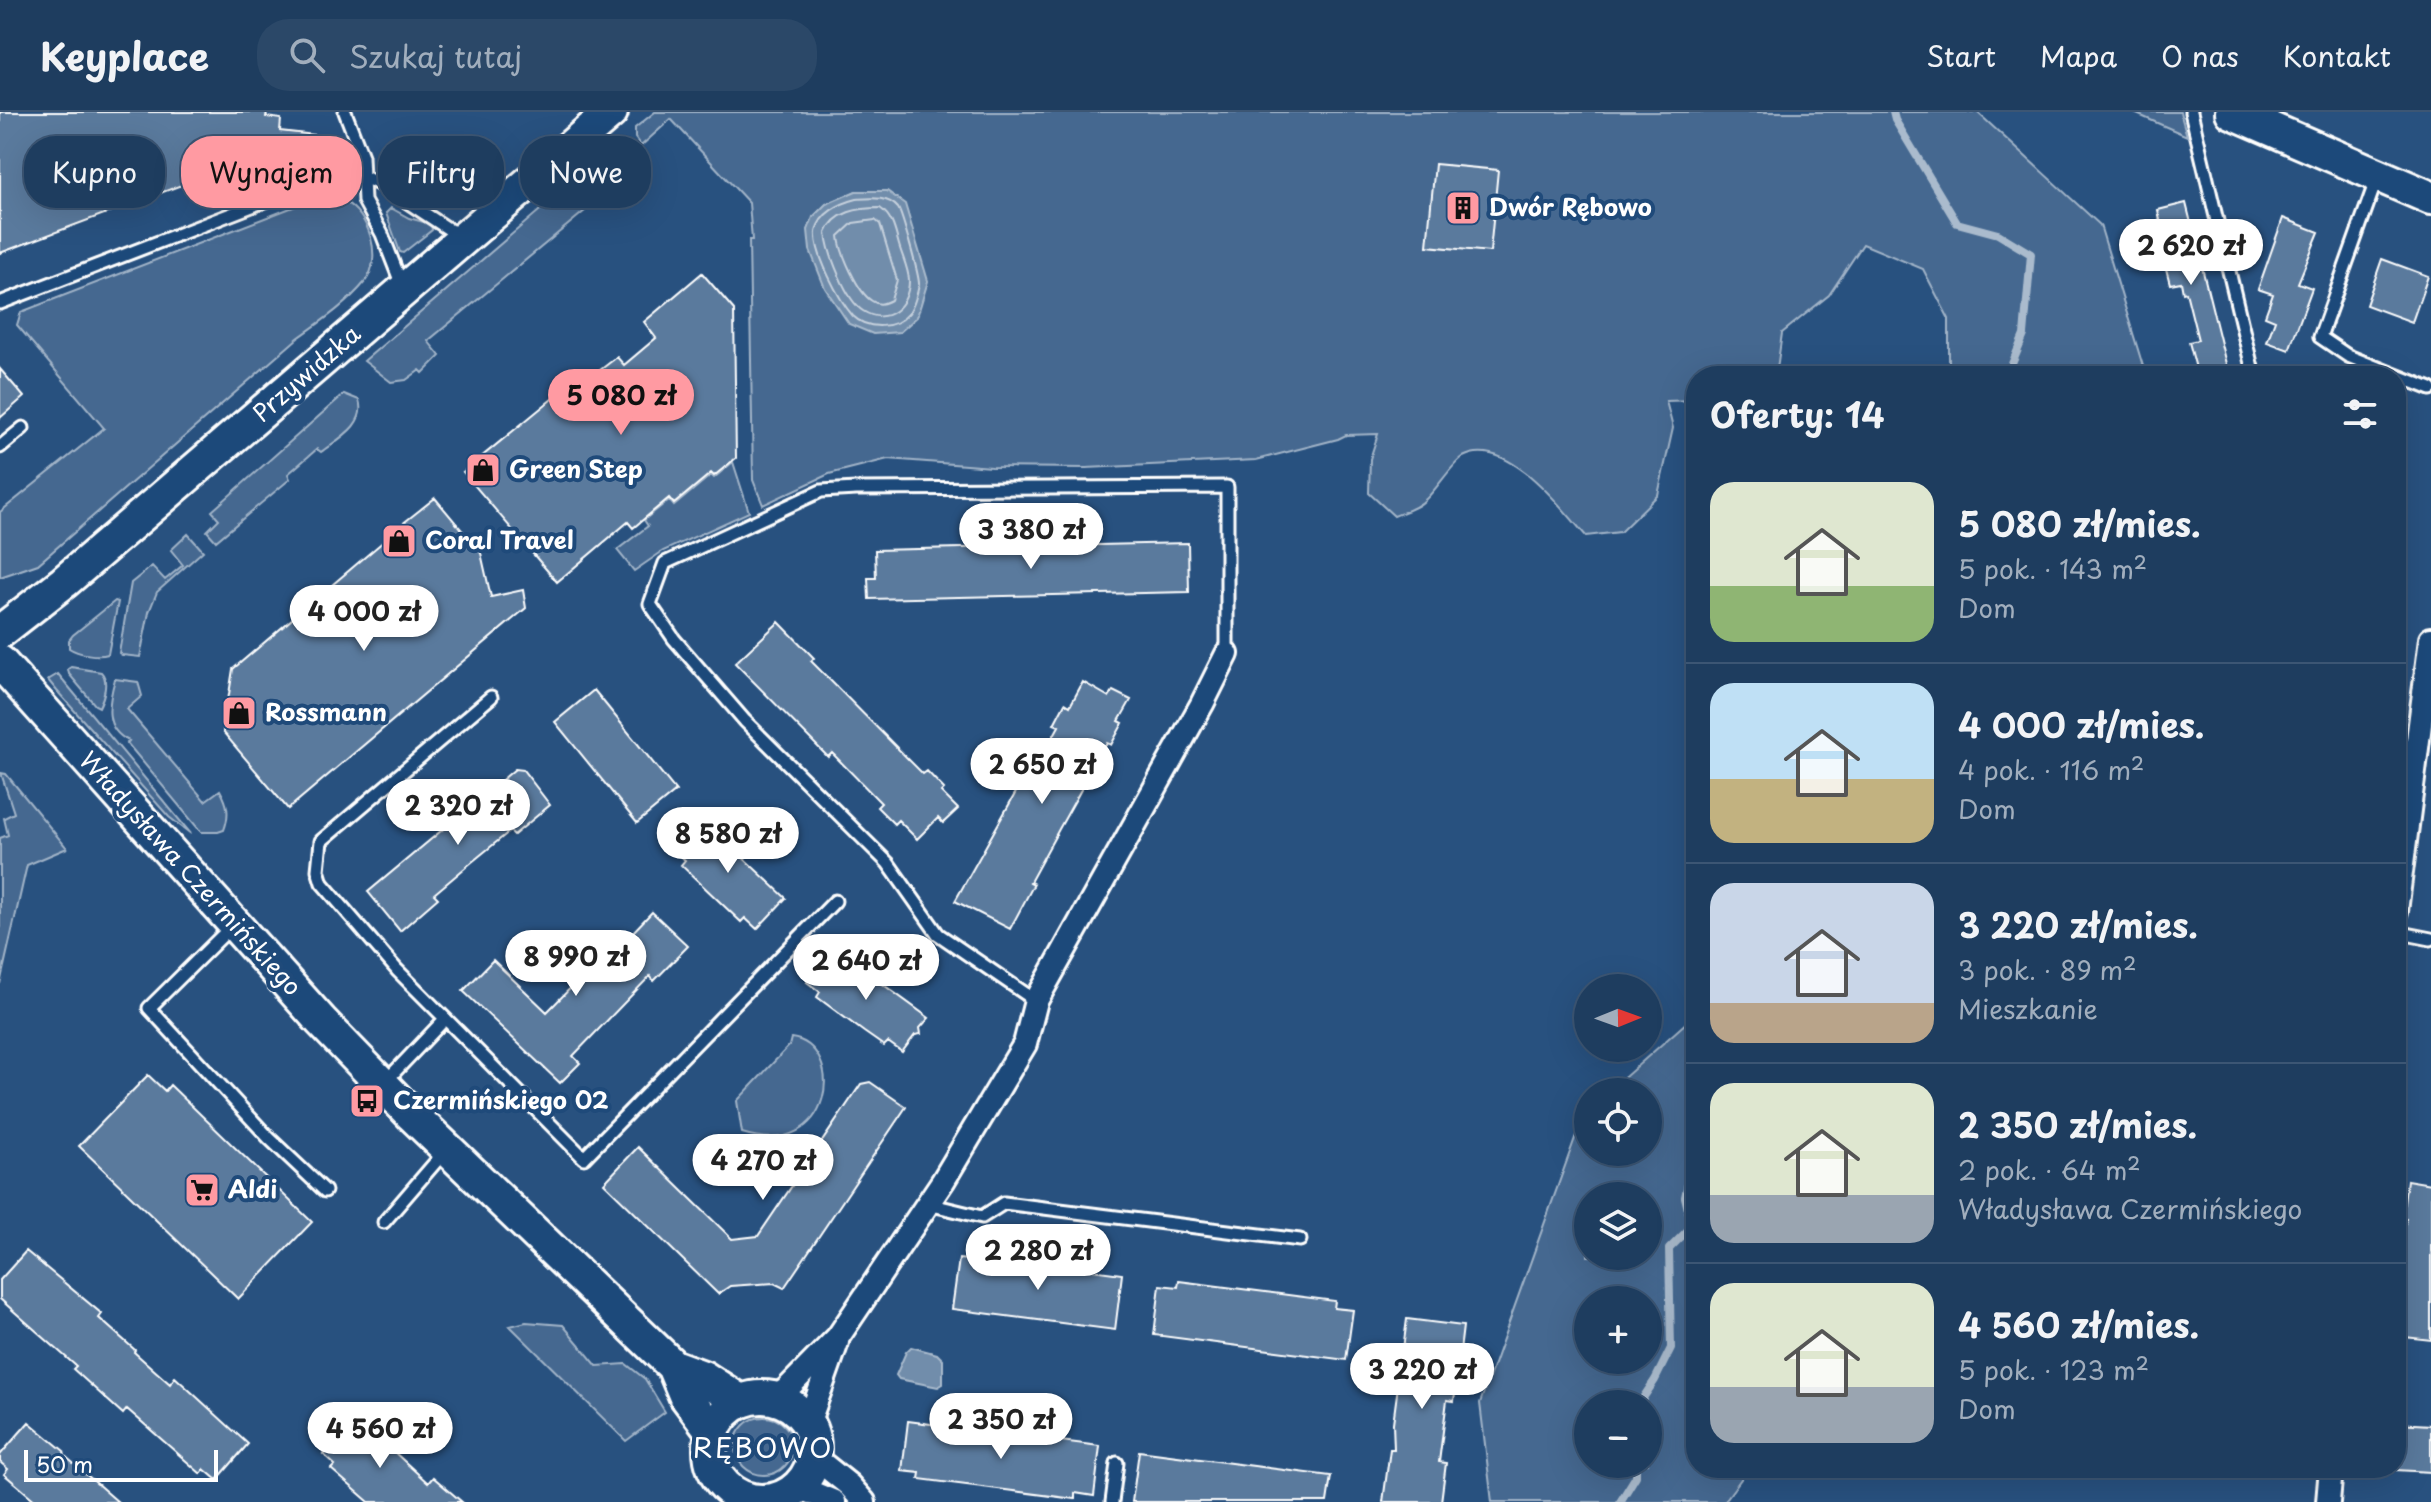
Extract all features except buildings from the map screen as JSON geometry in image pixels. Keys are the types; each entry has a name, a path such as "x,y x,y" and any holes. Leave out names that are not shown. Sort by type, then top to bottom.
{"street":[{"name":"Przywidzka","path":"0,632 64,582 611,112"},
{"path":"2232,112 2270,120 2378,175 2431,198"},
{"path":"2406,833 2431,639"},
{"path":"775,1398 838,1337 928,1204 1025,1044 1036,1001 1227,654"},
{"name":"Władysława Czermińskiego","path":"0,662 321,1021 447,1149 673,1366 685,1395 712,1431"},
{"path":"808,1424 838,1337"},
{"name":"Władysława Czermińskiego","path":"673,1366 703,1377 740,1401"},
{"path":"757,1396 775,1398 794,1407 808,1424 814,1440 814,1457 808,1473 798,1487 776,1499 751,1501 735,1494 716,1492 709,1448 712,1431 723,1413 740,1401 757,1396"},
{"path":"814,1457 849,1485 864,1502"},
{"path":"2328,1502 2330,1478"},
{"path":"798,1487 834,1502"}],"lane":[{"path":"345,112 354,136"},
{"path":"2191,112 2252,366"},
{"path":"2373,366 2348,356 2320,337 2378,175"},
{"path":"362,176 383,186 463,238"},
{"path":"362,176 364,201 382,234 404,289"},
{"path":"0,303 247,208"},
{"path":"2406,379 2431,389"},
{"path":"0,447 23,428"},
{"path":"1036,1001 938,934 888,863 745,721 674,639 650,604 665,563 821,491 1227,487 1227,654"},
{"path":"491,697 321,841 318,870 322,883 397,970 584,1158 835,901"},
{"path":"234,925 149,1008 269,1138 325,1191"},
{"path":"2406,934 2431,939"},
{"path":"383,1084 445,1019"},
{"path":"384,1222 447,1149"},
{"path":"928,1204 982,1217 1004,1203 1300,1240"},
{"path":"1112,1502 1117,1463"}],"shaded area":[{"path":"655,112 1977,112 2100,225 2143,366 1949,366 1949,319 1923,269 1863,244 1829,295 1782,333 1777,366 1686,366 1686,400 1666,401 1673,428 1658,495 1620,532 1586,536 1532,477 1497,456 1480,453 1463,457 1423,502 1394,516 1369,493 1370,459 1378,434 1346,435 1256,460 1086,468 992,467 888,459 829,474 763,505 753,480 749,240 752,240 749,203 671,119 651,137 635,136 635,128","holes":["856,191 887,191 813,217 826,204"]},
{"path":"2132,112 2180,112 2187,136"},
{"path":"290,208 353,208 367,226 371,238 373,261 370,272 365,282 342,305 298,338 38,564 0,577 0,512 104,428 17,325 21,312"},
{"path":"391,208 409,218 431,224 432,230 403,253 400,252 386,213"},
{"path":"542,208 588,208 428,341 440,356 423,373 420,370 406,380 391,382 364,361"},
{"path":"344,394 359,400 359,417 355,424 321,452 317,449 288,474 290,479 216,541 207,531 219,519 212,511"},
{"path":"733,462 749,512 663,551 634,571 617,550 648,526 644,520 669,500 674,506 711,475 714,478"},
{"path":"188,534 203,551 157,592 149,612 140,657 122,655 119,653 131,583 152,566 165,580 183,565 171,550"},
{"path":"115,601 118,602 108,654 88,654 69,648 73,635"},
{"path":"71,667 101,672 105,689 99,707 69,674"},
{"path":"58,674 191,834 169,817 48,680"},
{"path":"115,679 138,682 142,696 127,709 205,801 220,790 227,809 224,830 201,832 127,743 129,741 115,730 109,706"},
{"path":"1,773 6,774 67,848 27,865 0,984 0,838 8,835 4,818 14,813"},
{"path":"1686,1023 1686,1478 1742,1478 1724,1502 1492,1502 1480,1403 1574,1141 1574,1166 1662,1166 1662,1078 1624,1078 1642,1062 1662,1062 1662,1044"},
{"path":"791,1038 809,1045 820,1060 825,1079 822,1099 813,1118 797,1131 773,1138 742,1133 737,1101 789,1046"},
{"path":"526,1322 563,1325 597,1366 626,1364 645,1379 665,1412 626,1441 510,1326"},
{"path":"764,1417 785,1425 793,1446 785,1467 764,1475 743,1467 735,1446 743,1425"}],"water":[{"path":"856,191 887,191 905,204 928,281 917,317 900,332 873,334 849,324 825,288 810,250 808,230 813,217 826,204"},
{"path":"911,1347 937,1354 943,1360 943,1384 938,1387 899,1379 896,1375"}],"waterway":[{"path":"1893,112 1957,223 1998,234 2031,254 2024,335 2011,366"},
{"path":"1686,1192 1686,1201"},
{"path":"1648,1390 1671,1348 1669,1249 1686,1232"},
{"path":"1620,1502 1635,1478"}],"place":[{"name":"Dwór Rębowo","path":"1463,208"},
{"name":"Green Step","path":"483,470"},
{"name":"Coral Travel","path":"399,541"},
{"name":"Rossmann","path":"239,713"},
{"name":"Czermińskiego 02","path":"367,1101"},
{"name":"Aldi","path":"202,1190"}],"district":[{"name":"RĘBOWO","path":"763,1448"}]}
